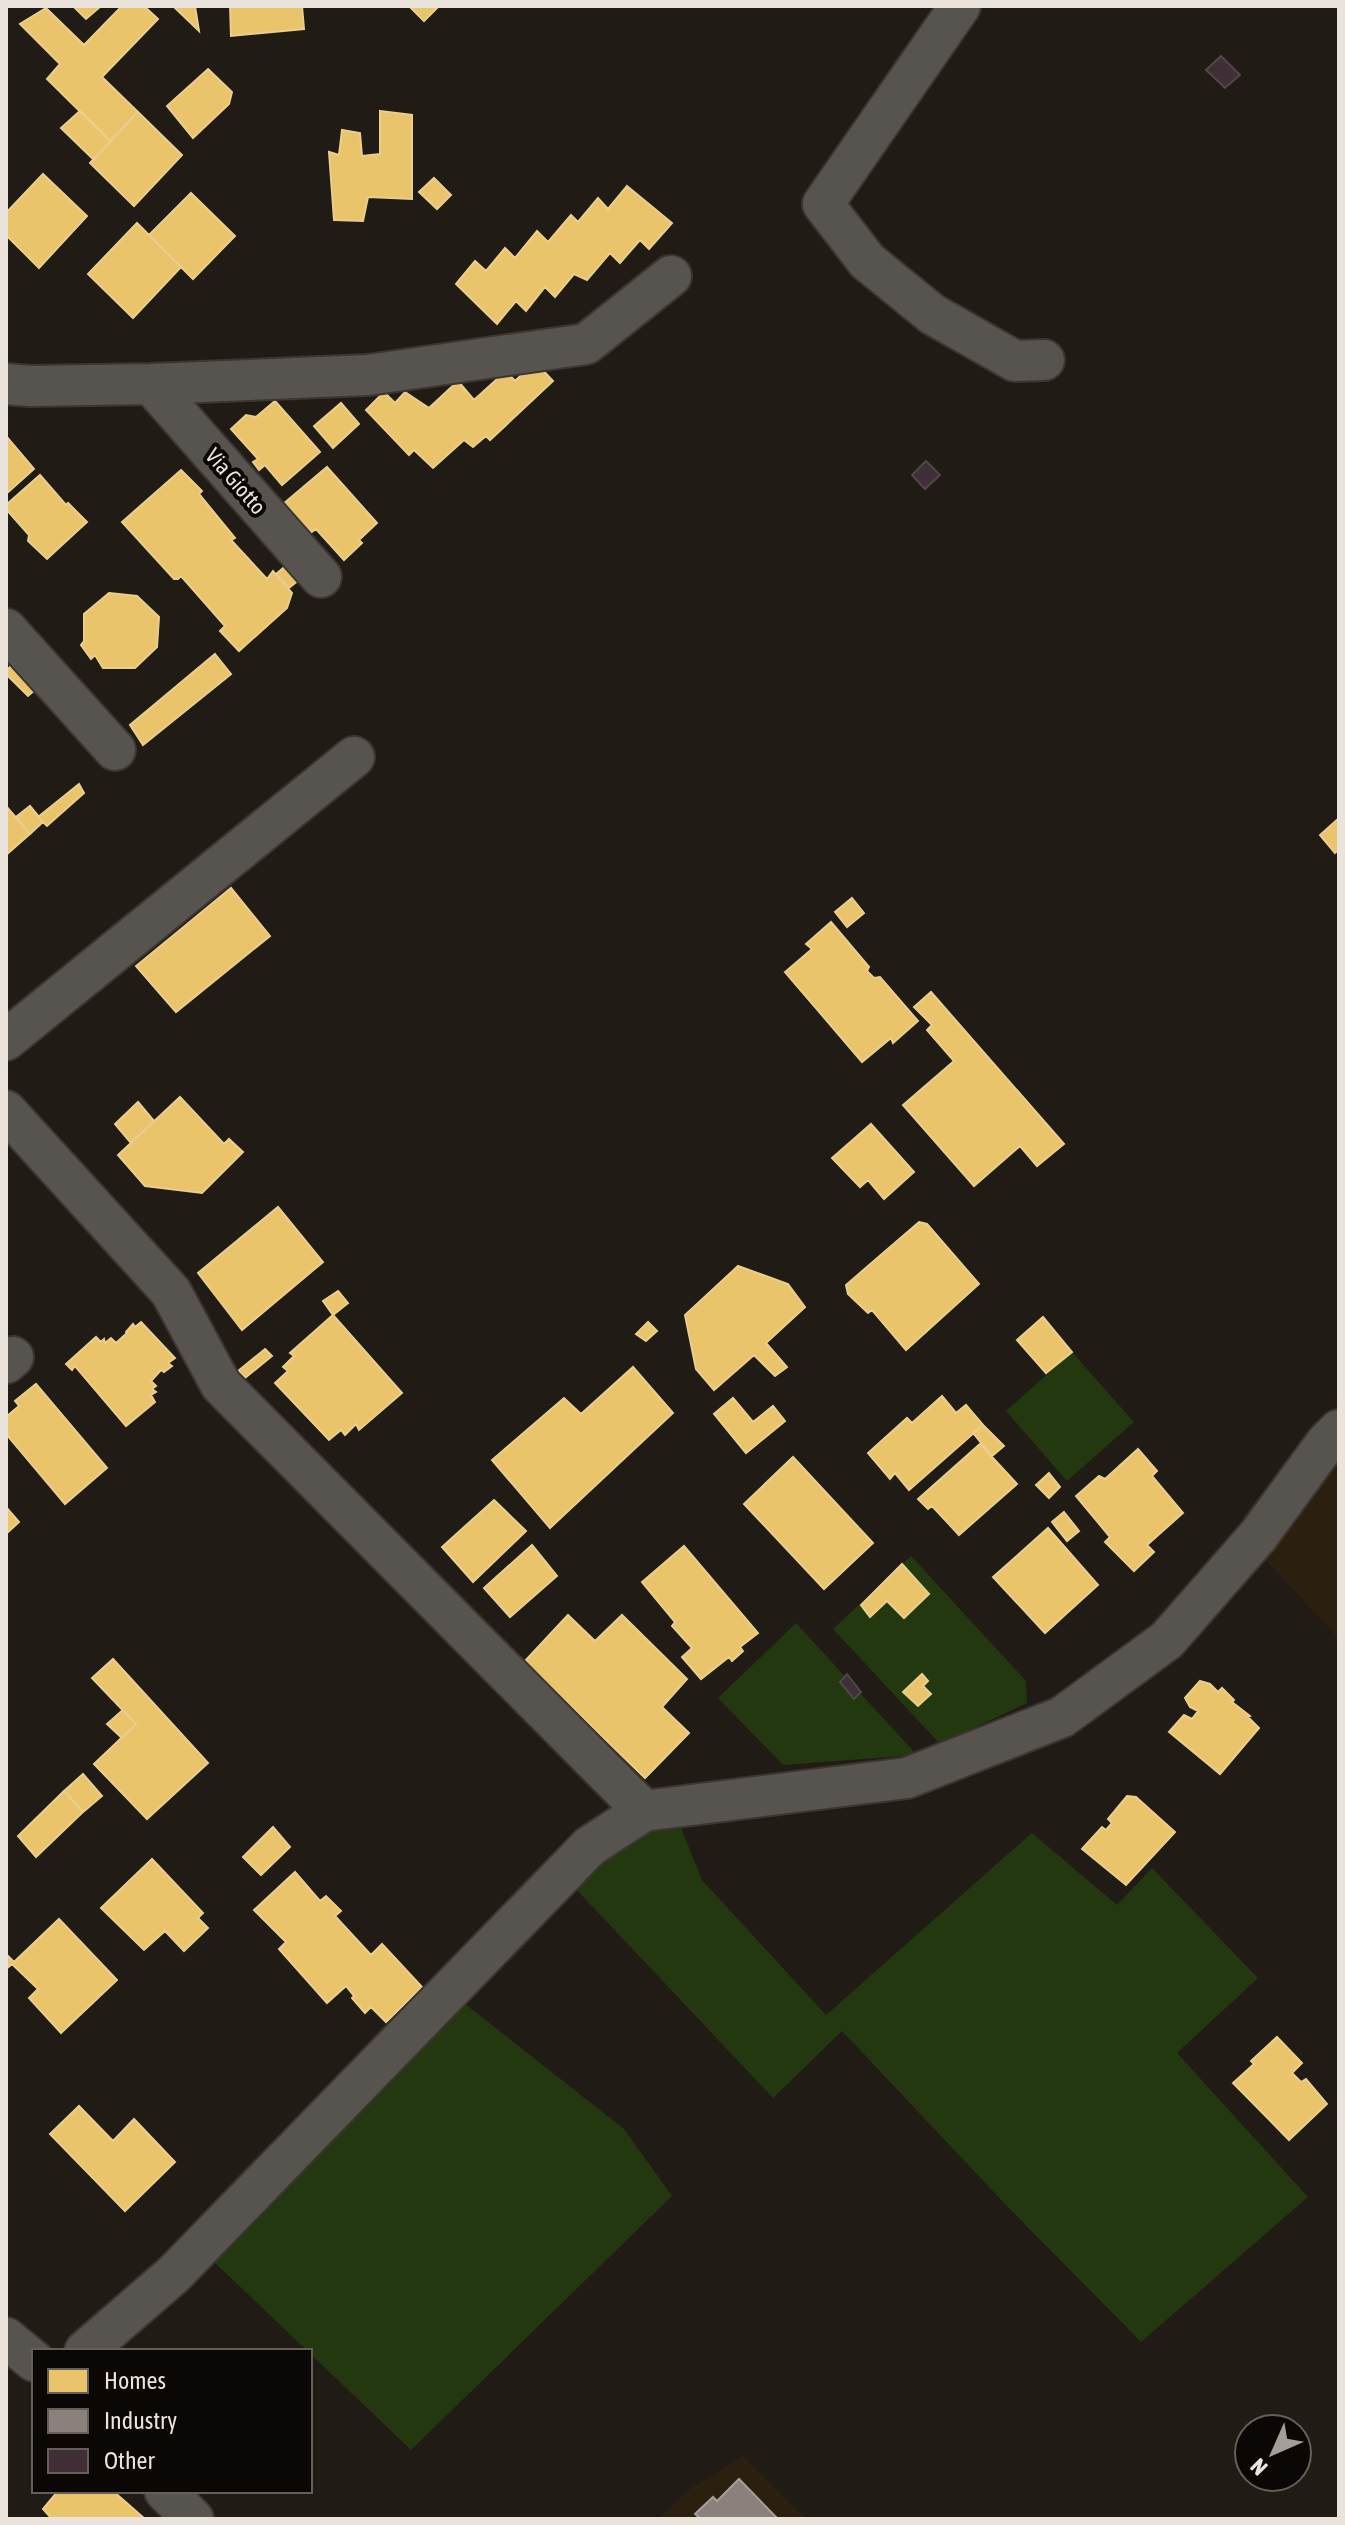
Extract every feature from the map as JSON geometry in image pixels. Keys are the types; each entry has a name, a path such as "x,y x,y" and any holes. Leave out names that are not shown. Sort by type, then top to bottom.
{"street":[{"path":"960,6 823,204 867,261 932,314 1015,361 1044,360"},
{"path":"6,384 151,384 368,375 586,344 671,276"},
{"name":"Via Giotto","path":"151,384 321,577"},
{"path":"6,629 115,750"},
{"path":"6,1040 354,757"},
{"path":"6,1111 171,1292 221,1385 644,1811"},
{"path":"87,2349 174,2274 590,1846 644,1811 907,1778 1062,1717 1167,1640 1258,1536 1326,1443 1339,1430"},
{"path":"6,2338 32,2359"},
{"path":"167,2493 193,2519"}],"shaded area":[{"path":"1338,1404 1339,1639 1265,1559 1275,1544 1243,1515"},
{"path":"743,2456 806,2519 658,2519 688,2490"}],"green space":[{"path":"1072,1352 1134,1422 1067,1481 1006,1411"},
{"path":"911,1556 1026,1681 1027,1703 940,1744 833,1629"},
{"path":"796,1623 917,1755 783,1765 718,1698"},
{"path":"679,1823 702,1880 826,2015 1032,1833 1117,1905 1152,1868 1258,1978 1177,2053 1308,2197 1141,2342 842,2031 773,2098 574,1887 637,1833"},
{"path":"460,2000 624,2129 672,2196 411,2450 312,2355 312,2349 305,2349 211,2259"}],"building: Homes":[{"path":"73,6 101,6 86,19"},
{"path":"122,6 144,6 158,19 102,77 138,112 110,141 47,79 60,64 20,24 46,8 84,45"},
{"path":"173,6 195,6 199,31"},
{"path":"230,6 302,6 304,29 231,36"},
{"path":"409,6 439,6 424,21"},
{"path":"208,69 232,92 229,104 193,138 167,106"},
{"path":"80,111 110,141 94,160 61,128"},
{"path":"380,111 412,115 412,199 368,197 363,221 334,220 329,152 339,155 342,130 360,133 362,156 380,154"},
{"path":"138,112 182,155 134,206 90,163"},
{"path":"43,174 87,216 39,268 6,235 6,213"},
{"path":"434,178 451,195 437,209 419,192"},
{"path":"627,186 672,223 649,249 640,240 620,263 610,253 587,280 574,274 555,297 545,287 526,311 516,301 497,324 456,284 475,261 486,271 505,248 515,258 537,231 548,242 571,215 578,222 598,198 608,209"},
{"path":"191,193 235,236 193,279 149,235"},
{"path":"137,223 181,267 133,318 88,274"},
{"path":"535,362 553,381 490,440 486,436 473,447 464,440 433,468 414,450 409,455 366,410 384,392 395,403 405,392 429,408 458,381 474,400 506,371 515,381"},
{"path":"275,401 320,452 282,485 265,465 259,470 253,462 258,459 231,429 246,415 256,417"},
{"path":"341,403 359,424 333,448 314,426"},
{"path":"6,436 34,469 6,494"},
{"path":"327,467 377,523 344,560 316,529 309,534 283,504"},
{"path":"181,470 202,491 199,494 235,538 231,540 267,579 273,571 292,593 287,608 239,651 220,631 225,626 181,576 174,579 122,522"},
{"path":"40,475 66,505 68,503 87,522 47,559 28,541 29,535 6,509 6,505"},
{"path":"290,562 304,576 289,588 276,574"},
{"path":"109,593 137,596 159,617 157,647 135,668 103,668 95,655 91,659 81,645 84,641 84,614"},
{"path":"215,654 231,674 143,745 130,725"},
{"path":"19,658 43,683 28,696 6,674"},
{"path":"79,784 84,793 47,826 38,817"},
{"path":"6,806 30,834 6,855"},
{"path":"30,806 43,822 30,834 16,817"},
{"path":"1339,818 1339,849 1335,853 1320,835"},
{"path":"231,888 270,936 176,1012 136,966"},
{"path":"852,898 864,913 847,927 835,912"},
{"path":"831,922 869,967 867,971 874,978 880,977 918,1021 893,1043 891,1038 862,1062 785,972 812,949 806,944"},
{"path":"931,992 1064,1144 1037,1166 1020,1146 974,1186 903,1105 954,1061 927,1030 932,1025 914,1007"},
{"path":"180,1097 224,1144 229,1139 243,1152 202,1193 145,1186 118,1155"},
{"path":"138,1102 154,1121 131,1143 115,1124"},
{"path":"871,1124 914,1172 884,1199 868,1180 860,1187 832,1158"},
{"path":"278,1207 323,1262 242,1330 198,1273"},
{"path":"919,1222 927,1224 979,1284 906,1350 872,1310 868,1313 848,1294 846,1285"},
{"path":"738,1266 788,1284 805,1307 766,1343 787,1367 775,1376 754,1355 714,1390 696,1369 685,1315"},
{"path":"338,1291 348,1303 333,1315 323,1301"},
{"path":"333,1315 402,1393 359,1430 356,1424 345,1435 341,1430 329,1440 275,1383 288,1371 283,1367 294,1356 290,1353"},
{"path":"1043,1317 1072,1352 1046,1373 1017,1340"},
{"path":"141,1322 175,1358 168,1363 172,1366 164,1372 161,1370 151,1381 156,1386 152,1389 156,1392 151,1395 155,1402 126,1426 75,1366 72,1370 66,1364 96,1337 101,1342 104,1339 105,1343 111,1338 116,1343 133,1324 135,1327"},
{"path":"648,1322 657,1331 646,1341 636,1334"},
{"path":"265,1349 272,1356 245,1378 238,1371"},
{"path":"633,1367 673,1413 550,1528 492,1460 564,1398 581,1414"},
{"path":"36,1384 107,1468 65,1504 6,1434 6,1417 19,1406 15,1401"},
{"path":"942,1396 956,1413 966,1405 983,1425 909,1490 895,1473 890,1479 868,1453 907,1418 912,1423"},
{"path":"733,1398 753,1422 773,1406 785,1421 746,1453 714,1414"},
{"path":"983,1425 1004,1446 992,1456 973,1433"},
{"path":"980,1444 1017,1484 959,1535 932,1506 928,1509 918,1499"},
{"path":"1138,1449 1157,1471 1152,1476 1183,1513 1147,1545 1154,1552 1134,1571 1105,1542 1110,1537 1076,1496 1099,1476 1105,1479"},
{"path":"793,1457 873,1543 824,1589 744,1504"},
{"path":"1049,1473 1060,1487 1049,1498 1036,1485"},
{"path":"494,1500 526,1531 473,1582 442,1547"},
{"path":"6,1507 19,1522 6,1534"},
{"path":"1064,1512 1079,1531 1067,1541 1052,1522"},
{"path":"1048,1528 1098,1585 1045,1633 993,1577"},
{"path":"532,1545 557,1576 510,1617 484,1588"},
{"path":"684,1546 758,1633 740,1647 743,1651 732,1661 729,1657 701,1679 682,1657 692,1648 672,1626 675,1622 642,1582"},
{"path":"902,1564 929,1594 904,1618 887,1601 870,1617 861,1605"},
{"path":"568,1615 595,1641 622,1615 687,1679 662,1707 689,1733 645,1778 525,1661"},
{"path":"113,1659 208,1763 147,1819 94,1764 136,1724 92,1678"},
{"path":"922,1674 928,1681 923,1686 931,1694 918,1706 903,1692"},
{"path":"1200,1681 1210,1684 1218,1692 1222,1688 1259,1728 1220,1774 1169,1732 1184,1715 1192,1719 1198,1711 1190,1707 1185,1698"},
{"path":"123,1710 136,1724 122,1738 107,1724"},
{"path":"83,1774 102,1796 83,1812 64,1791"},
{"path":"64,1791 83,1812 36,1857 18,1836"},
{"path":"1127,1796 1136,1797 1175,1832 1126,1885 1082,1849 1102,1827 1106,1830 1112,1823 1108,1819"},
{"path":"273,1827 290,1847 261,1875 243,1857"},
{"path":"152,1859 203,1913 198,1918 208,1928 184,1951 165,1931 144,1950 101,1908"},
{"path":"295,1872 320,1901 326,1896 341,1911 335,1916 371,1955 382,1944 422,1987 386,2022 371,2007 365,2013 346,1986 327,2003 279,1949 286,1942 254,1910"},
{"path":"59,1919 117,1980 61,2033 29,1998 38,1989 12,1964 6,1969 6,1954 14,1962"},
{"path":"1277,2037 1302,2063 1292,2073 1301,2082 1306,2079 1327,2104 1289,2140 1233,2083"},
{"path":"79,2106 113,2141 134,2119 175,2162 125,2211 50,2134"},
{"path":"56,2493 115,2493 145,2519 52,2519 43,2509"}],"building: Industry":[{"path":"739,2479 778,2519 701,2519 695,2514 713,2497 717,2501"}],"building: Other":[{"path":"1221,56 1240,75 1225,88 1206,70"},
{"path":"926,461 940,475 925,489 912,475"},
{"path":"847,1674 861,1692 854,1699 840,1682"}]}
